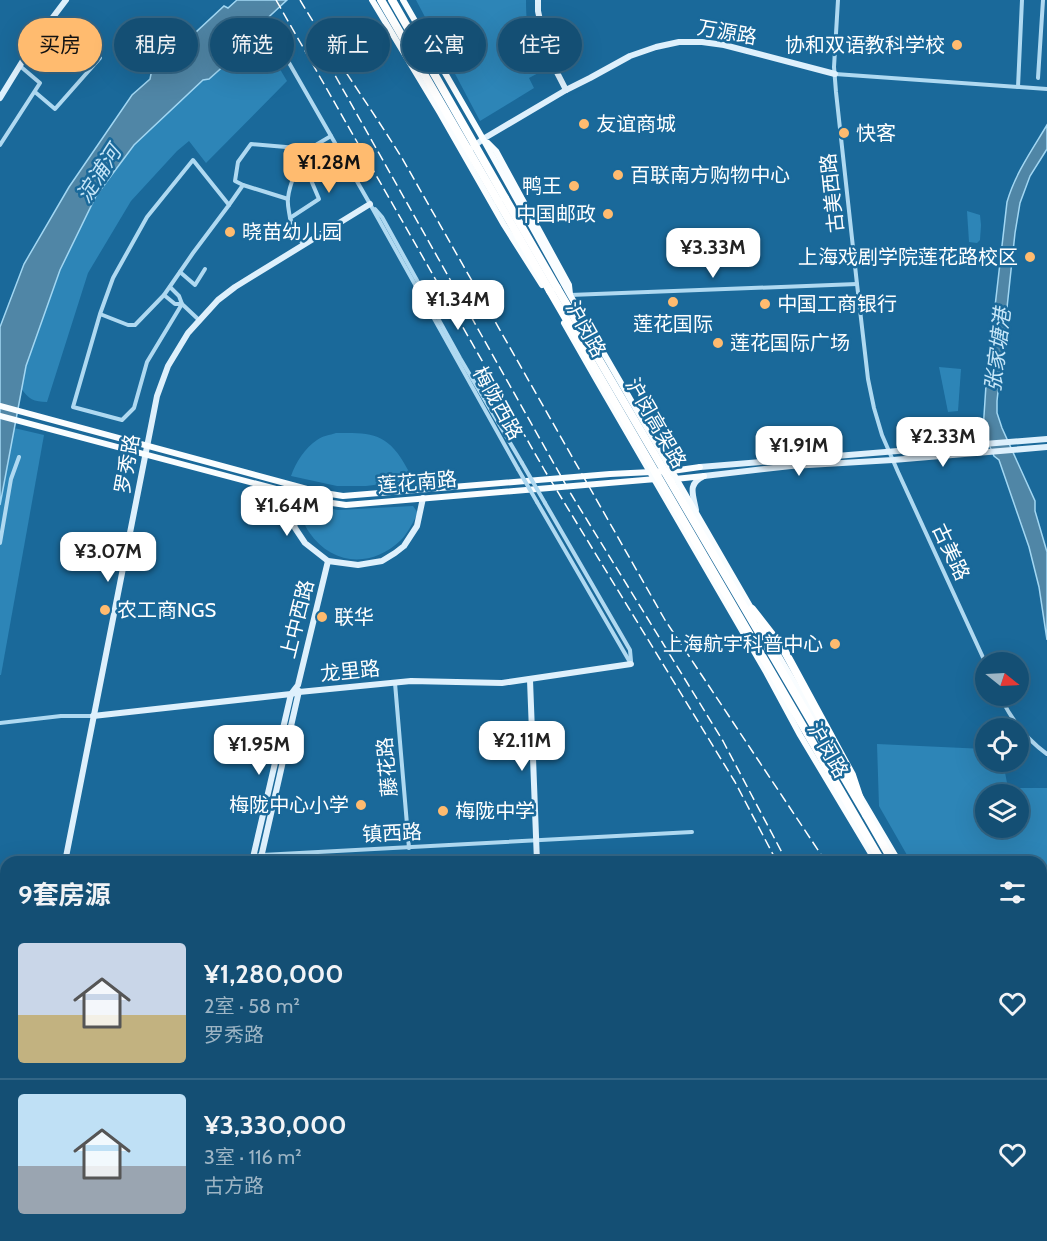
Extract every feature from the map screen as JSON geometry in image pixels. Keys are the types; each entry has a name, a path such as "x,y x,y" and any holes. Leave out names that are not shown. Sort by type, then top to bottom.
{"highway":[{"name":"沪闵高架路","path":"381,0 879,856"},
{"name":"沪闵高架路","path":"392,0 505,198 890,856"},
{"path":"752,609 784,650 852,775 866,815"}],"main road":[{"path":"52,18 66,0"},
{"name":"沪闵路","path":"372,0 504,225 554,303 800,735 872,856"},
{"name":"沪闵路","path":"403,0 483,139 496,151 569,285 570,295 896,856"},
{"path":"538,0 538,11 547,53 566,90"},
{"name":"万源路","path":"463,155 483,139 566,90 630,56 656,47 679,42 724,45 835,74"},
{"path":"0,98 18,67"},
{"name":"罗秀路","path":"66,856 154,410 162,381 177,349 218,300 235,287 370,204"},
{"path":"554,303 570,295"},
{"name":"莲花南路","path":"0,406 318,492 343,496 672,471 889,451"},
{"name":"莲花南路","path":"0,416 325,502 346,505 704,476"},
{"path":"889,451 1047,439"},
{"path":"696,511 692,487 696,480 704,476 791,466 1047,447"},
{"name":"上中西路","path":"293,485 290,508 295,528 305,543 328,561 358,565 382,561 404,546 417,526 423,498"},
{"name":"上中西路","path":"262,856 328,561"},
{"name":"龙里路","path":"298,689 430,681 488,683 530,680 631,664"},
{"path":"530,680 537,856"},
{"name":"上中西路","path":"254,856 291,694 298,689"},
{"path":"93,716 291,694"}],"street":[{"name":"古美西路","path":"838,0 835,74 857,284 870,392 878,423 889,451"},
{"path":"1018,87 1022,0"},
{"path":"1038,78 1043,0"},
{"path":"1040,45 1047,46"},
{"name":"梅陇西路","path":"294,71 518,470 631,664"},
{"path":"0,145 40,83 27,72"},
{"path":"35,92 55,109 88,72"},
{"name":"万源路","path":"835,74 1047,89"},
{"path":"303,245 290,218 288,199 293,179 299,163 309,149 331,136"},
{"path":"288,199 235,181 238,162 251,144 309,149"},
{"path":"290,218 320,199 305,166 309,149"},
{"path":"182,304 147,362 134,408 122,420 73,406 113,278 147,217 193,160 229,205"},
{"path":"100,314 128,325 135,325 164,295 243,185"},
{"path":"370,204 382,217 460,358 630,650 631,664"},
{"path":"180,272 195,285 205,269"},
{"path":"570,295 857,284"},
{"path":"170,287 179,296 182,304 199,320"},
{"path":"164,295 175,304 182,304"},
{"name":"古美路","path":"889,451 981,652"},
{"path":"0,543 11,479 19,456"},
{"name":"藤花路","path":"395,683 409,848"},
{"path":"1005,706 1014,722 1033,743 1047,754"},
{"path":"0,723 62,716 93,716"},
{"name":"镇西路","path":"301,856 692,832"}],"shaded area":[{"path":"416,0 526,0 527,18 498,18 498,72 540,72 529,78 534,88 480,121 454,72 486,72 486,18 426,18"},
{"path":"217,72 282,72 287,81 206,163 189,141 131,201 88,273 47,402 32,399 21,388 26,366 60,270 96,196 134,145 203,79 209,79"},
{"path":"967,211 980,215 980,240 977,243 969,242"},
{"path":"939,367 961,369 958,411 948,412"},
{"path":"14,428 44,435 0,675 0,505"},
{"path":"336,433 367,434 383,440 397,453 413,480 366,486 337,486 291,476 298,461 309,447 319,439"},
{"path":"297,502 338,510 413,506 418,513 404,537 390,549 365,559 353,559 329,552 318,543 307,529"},
{"path":"877,744 975,749 975,772 1005,772 1007,784 975,784 975,838 1029,838 1029,788 1047,788 1047,856 908,856 879,806"}],"water":[{"path":"237,0 287,0 268,18 211,18 224,6 228,8"},
{"name":"淀浦河","path":"210,19 210,72 217,72 209,79 203,80 134,145 96,196 60,270 26,366 0,505 0,327 24,264 69,187 132,95 150,79 151,74 153,72 198,72 198,30"},
{"name":"张家塘港","path":"1047,125 1047,149 1030,176 1020,203 997,413 1035,501 1035,511 1047,552 1047,640 1039,587 1029,547 999,460 994,456 983,431 986,385 1007,202 1019,172"}],"railway":[{"path":"276,0 545,471 735,782 774,856"},
{"path":"300,0 402,158 665,620 822,856"},
{"path":"333,72 571,494 723,741 784,856"},
{"path":"977,856 982,854 983,856"}],"place":[{"name":"协和双语教科学校","path":"957,45"},
{"name":"友谊商城","path":"584,124"},
{"name":"快客","path":"844,133"},
{"name":"百联南方购物中心","path":"618,175"},
{"name":"鸭王","path":"574,186"},
{"name":"中国邮政","path":"608,214"},
{"name":"晓苗幼儿园","path":"230,232"},
{"name":"上海戏剧学院莲花路校区","path":"1030,257"},
{"name":"莲花国际","path":"673,302"},
{"name":"中国工商银行","path":"765,304"},
{"name":"莲花国际广场","path":"718,343"},
{"name":"农工商NGS","path":"105,610"},
{"name":"联华","path":"322,617"},
{"name":"上海航宇科普中心","path":"835,644"},
{"name":"梅陇中心小学","path":"361,805"},
{"name":"梅陇中学","path":"443,811"}]}
